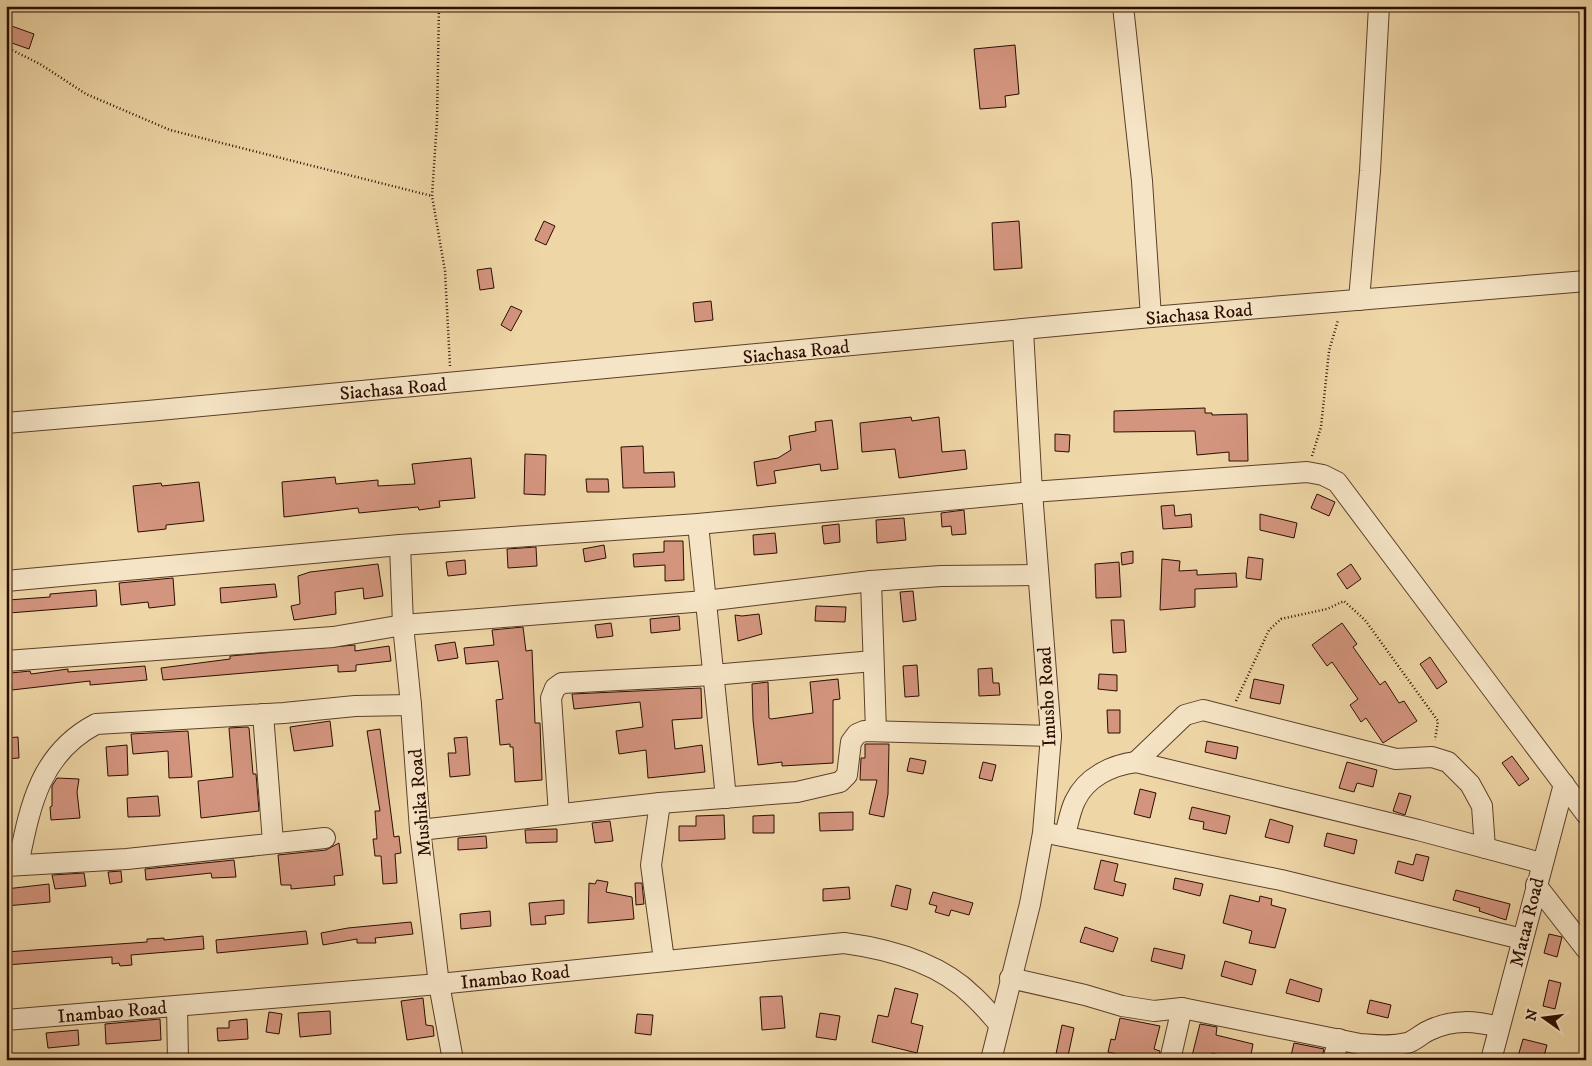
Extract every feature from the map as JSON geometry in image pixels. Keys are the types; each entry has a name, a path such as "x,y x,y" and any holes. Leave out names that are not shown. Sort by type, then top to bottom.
{"street":[{"path":"1123,6 1142,181 1151,317"},
{"path":"1350,301 1370,171 1379,6"},
{"name":"Siachasa Road","path":"6,422 1151,317 1586,281"},
{"name":"Imusho Road","path":"991,1060 1030,904 1043,833 1051,736 1032,492 1023,330"},
{"path":"6,581 400,544 698,524 1032,492 1307,472 1323,475 1338,482 1586,814"},
{"path":"698,524 726,798"},
{"name":"Mushika Road","path":"400,544 403,625 412,705 420,830 439,984 453,1060"},
{"path":"6,661 333,637 403,625 705,601 871,581 941,576 1038,575"},
{"path":"871,581 876,730"},
{"path":"559,814 551,698 555,688 562,683 713,675 873,661"},
{"path":"325,838 273,842 127,859 12,865 32,800 45,772 63,747 77,734 96,724 263,714 355,706 412,705"},
{"path":"1136,762 1185,715 1203,710 1396,759 1432,756 1448,762 1470,784 1482,806 1485,848"},
{"path":"263,714 273,842"},
{"path":"420,830 660,803 797,792 840,782 847,774 851,742 857,734 876,730 1051,736"},
{"path":"1065,835 1075,800 1098,774 1119,764 1136,762 1418,830 1541,863"},
{"name":"Mataa Road","path":"1491,1060 1541,863 1564,784"},
{"path":"660,803 651,864 664,960"},
{"path":"1043,833 1065,835 1282,880 1522,938"},
{"path":"1536,885 1586,949"},
{"name":"Inambao Road","path":"6,1020 439,984 844,943 874,947 940,971 972,995 999,1024"},
{"path":"1010,978 1085,995 1122,1006 1154,1011 1182,1008 1360,1044 1387,1046 1408,1043 1430,1030 1452,1023 1473,1021 1499,1027"},
{"path":"177,1006 178,1060"},
{"path":"1170,1060 1182,1008"},
{"path":"1333,1060 1339,1039"}],"path":[{"path":"440,6 437,121 432,196 445,271 451,382"},
{"path":"6,48 40,64 86,94 170,130 432,196"},
{"path":"1307,472 1321,427 1329,351 1350,301"},
{"path":"1229,716 1269,630 1281,619 1327,609 1344,602 1365,620 1438,721 1432,756"}],"building":[{"path":"6,24 34,34 29,49 6,41"},
{"path":"1015,45 1019,94 1005,96 1006,107 980,109 974,49"},
{"path":"544,221 555,226 546,245 535,240"},
{"path":"1019,221 1022,268 994,270 992,223"},
{"path":"491,268 494,288 480,290 477,270"},
{"path":"711,301 713,320 695,322 693,303"},
{"path":"511,306 522,311 511,331 501,325"},
{"path":"1205,408 1205,413 1212,413 1212,415 1247,414 1248,461 1229,461 1229,452 1197,455 1195,431 1114,432 1114,411"},
{"path":"911,417 912,421 939,417 942,452 965,450 967,469 899,478 895,449 862,452 860,423"},
{"path":"832,420 838,469 821,471 820,464 774,471 776,483 757,486 754,462 778,458 791,450 789,436 816,431 815,422"},
{"path":"1055,434 1070,435 1069,452 1055,451"},
{"path":"643,446 644,473 674,472 675,487 623,488 621,447"},
{"path":"525,454 546,455 545,495 524,494"},
{"path":"471,458 475,498 439,501 440,507 419,510 418,507 359,513 358,508 284,517 282,482 335,477 336,484 378,480 378,486 415,484 412,464"},
{"path":"586,479 608,479 609,492 587,492"},
{"path":"199,482 204,521 166,525 166,529 138,532 133,486 161,483 162,486"},
{"path":"1317,494 1335,502 1329,516 1311,508"},
{"path":"1174,505 1175,516 1191,514 1192,527 1163,529 1161,506"},
{"path":"964,510 966,534 952,535 951,526 942,527 941,513"},
{"path":"1260,514 1297,523 1294,538 1260,530"},
{"path":"904,518 906,540 877,543 876,520"},
{"path":"839,524 840,542 824,544 822,526"},
{"path":"775,533 777,553 754,555 753,535"},
{"path":"664,541 683,541 684,580 665,581 665,565 634,567 633,554 664,552"},
{"path":"604,545 606,558 585,562 583,549"},
{"path":"536,547 537,566 508,568 507,549"},
{"path":"1133,551 1133,563 1122,565 1121,553"},
{"path":"1248,557 1263,559 1261,580 1246,578"},
{"path":"1162,559 1180,561 1179,571 1197,570 1197,575 1236,573 1237,587 1195,589 1195,607 1160,610"},
{"path":"465,560 466,574 448,576 446,562"},
{"path":"1119,562 1121,597 1096,598 1095,564"},
{"path":"378,564 383,596 364,599 363,588 335,592 336,614 294,620 291,606 300,604 298,576 310,572"},
{"path":"1351,564 1361,579 1347,589 1337,574"},
{"path":"173,578 175,605 149,608 148,602 121,605 119,583"},
{"path":"275,584 277,597 221,603 220,588"},
{"path":"96,590 97,606 9,613 8,600 50,597 50,594"},
{"path":"913,591 916,620 903,622 900,592"},
{"path":"816,606 846,607 845,622 815,621"},
{"path":"759,614 762,634 738,641 735,615"},
{"path":"679,616 680,630 651,633 650,619"},
{"path":"1111,620 1124,620 1126,652 1113,653"},
{"path":"611,623 613,636 597,638 595,625"},
{"path":"1342,623 1357,644 1353,647 1380,685 1385,681 1399,703 1404,701 1417,721 1383,743 1366,718 1361,722 1350,705 1358,699 1332,662 1327,666 1312,645"},
{"path":"523,627 526,651 532,650 535,723 540,723 542,780 515,782 513,747 510,747 510,744 500,745 496,700 503,699 498,661 466,664 464,648 494,645 492,630"},
{"path":"455,642 458,658 438,661 435,645"},
{"path":"355,645 355,651 389,646 391,661 356,665 356,671 338,672 338,665 163,680 161,668 230,659 230,656"},
{"path":"1430,657 1447,682 1437,689 1420,664"},
{"path":"917,665 919,696 905,697 903,666"},
{"path":"145,666 147,680 90,685 90,681 12,690 11,673 30,671 31,674 68,669 68,672"},
{"path":"992,668 993,683 999,683 1000,695 979,696 978,669"},
{"path":"1099,674 1117,675 1117,691 1098,689"},
{"path":"838,679 840,699 833,700 833,763 782,766 782,762 758,765 753,720 752,684 768,682 769,718 771,719 813,713 810,682"},
{"path":"1254,679 1284,685 1280,704 1250,698"},
{"path":"701,688 702,718 672,720 675,749 702,745 705,772 648,778 646,750 619,754 616,731 643,727 640,702 574,709 572,694"},
{"path":"1107,710 1120,710 1120,733 1108,733"},
{"path":"330,721 333,746 294,751 290,727"},
{"path":"229,728 249,728 253,774 256,774 259,811 201,818 198,781 233,777"},
{"path":"380,729 394,837 399,836 401,853 395,854 397,883 383,884 381,856 375,856 373,839 377,839 375,811 380,811 367,731"},
{"path":"188,731 192,777 169,778 168,751 133,754 131,734"},
{"path":"18,737 19,758 6,759 6,738"},
{"path":"467,737 470,775 450,777 448,753 456,753 454,738"},
{"path":"1207,741 1238,747 1236,759 1205,752"},
{"path":"865,744 889,744 888,794 884,817 869,814 877,780 860,780 861,758 865,758"},
{"path":"127,745 128,775 108,776 106,747"},
{"path":"1512,756 1529,779 1519,786 1502,763"},
{"path":"910,758 926,761 923,774 907,771"},
{"path":"983,762 996,765 992,781 979,778"},
{"path":"1347,762 1377,770 1373,787 1357,783 1354,792 1339,788"},
{"path":"57,778 79,779 77,792 80,818 51,820 52,786"},
{"path":"1140,789 1156,793 1150,818 1134,814"},
{"path":"1399,793 1411,796 1405,815 1393,811"},
{"path":"158,796 160,816 128,817 127,798"},
{"path":"1192,807 1230,816 1226,834 1203,829 1204,822 1189,819"},
{"path":"853,812 853,830 820,831 819,813"},
{"path":"724,815 725,839 679,841 679,826 696,826 696,816"},
{"path":"774,815 774,833 753,833 753,816"},
{"path":"1270,819 1293,826 1289,843 1265,837"},
{"path":"610,821 613,841 595,843 592,823"},
{"path":"557,829 557,842 526,843 525,830"},
{"path":"1327,833 1357,840 1354,854 1324,846"},
{"path":"486,836 487,848 458,850 458,838"},
{"path":"339,843 343,875 334,876 335,885 291,889 291,885 281,885 278,855 326,850"},
{"path":"1416,854 1429,857 1423,881 1395,873 1398,861 1413,865"},
{"path":"234,860 236,877 212,878 211,873 146,880 145,869"},
{"path":"1101,860 1118,864 1114,881 1126,884 1123,896 1094,889"},
{"path":"121,871 122,882 110,884 108,872"},
{"path":"84,873 86,886 55,889 52,875"},
{"path":"1175,878 1203,884 1200,896 1173,889"},
{"path":"597,880 608,882 606,892 632,897 634,919 588,923 589,883 595,884"},
{"path":"635,883 642,883 644,904 636,905"},
{"path":"49,884 50,902 6,906 6,889"},
{"path":"896,885 911,889 907,910 891,906"},
{"path":"849,887 850,899 823,901 823,889"},
{"path":"1456,890 1510,904 1506,920 1479,911 1480,908 1453,900"},
{"path":"933,892 973,903 969,915 951,910 949,916 935,912 937,906 929,904"},
{"path":"1230,895 1259,902 1260,896 1272,899 1271,905 1286,909 1275,948 1249,943 1252,931 1223,923"},
{"path":"564,900 564,914 545,916 546,924 531,925 529,903"},
{"path":"490,911 491,926 461,929 460,914"},
{"path":"411,922 413,934 375,938 376,943 357,943 357,939 323,945 321,933 348,928"},
{"path":"1085,927 1118,938 1113,952 1080,942"},
{"path":"306,931 308,944 217,953 216,940"},
{"path":"1549,934 1562,937 1557,957 1544,953"},
{"path":"203,936 204,949 131,955 132,965 120,966 119,963 112,964 112,957 6,965 6,952 147,942 147,939 164,938 164,940"},
{"path":"1154,948 1185,955 1182,969 1151,961"},
{"path":"1225,961 1256,970 1252,985 1221,976"},
{"path":"1290,979 1322,989 1319,1002 1286,993"},
{"path":"1549,980 1561,983 1555,1009 1543,1006"},
{"path":"895,988 918,994 911,1023 923,1026 917,1053 872,1042 878,1015 888,1017"},
{"path":"782,996 785,1028 762,1030 760,997"},
{"path":"423,998 426,1025 433,1026 434,1036 407,1040 401,1001"},
{"path":"1370,1000 1391,1005 1388,1018 1367,1013"},
{"path":"330,1011 331,1034 300,1037 298,1013"},
{"path":"269,1012 282,1014 279,1034 266,1032"},
{"path":"820,1013 840,1016 836,1040 816,1037"},
{"path":"637,1014 653,1015 651,1035 635,1033"},
{"path":"1120,1018 1160,1026 1154,1049 1160,1051 1158,1060 1115,1060 1116,1054 1108,1052 1111,1039 1115,1040"},
{"path":"160,1019 161,1040 106,1044 105,1024"},
{"path":"247,1019 248,1039 218,1041 217,1028 229,1028 229,1021"},
{"path":"1200,1024 1217,1027 1216,1035 1253,1044 1250,1060 1239,1060 1212,1053 1210,1060 1191,1060"},
{"path":"1062,1025 1074,1028 1068,1056 1056,1054"},
{"path":"78,1030 79,1045 48,1048 46,1033"},
{"path":"1523,1039 1547,1045 1543,1060 1517,1060"},
{"path":"1294,1043 1324,1049 1321,1060 1290,1060"}]}
